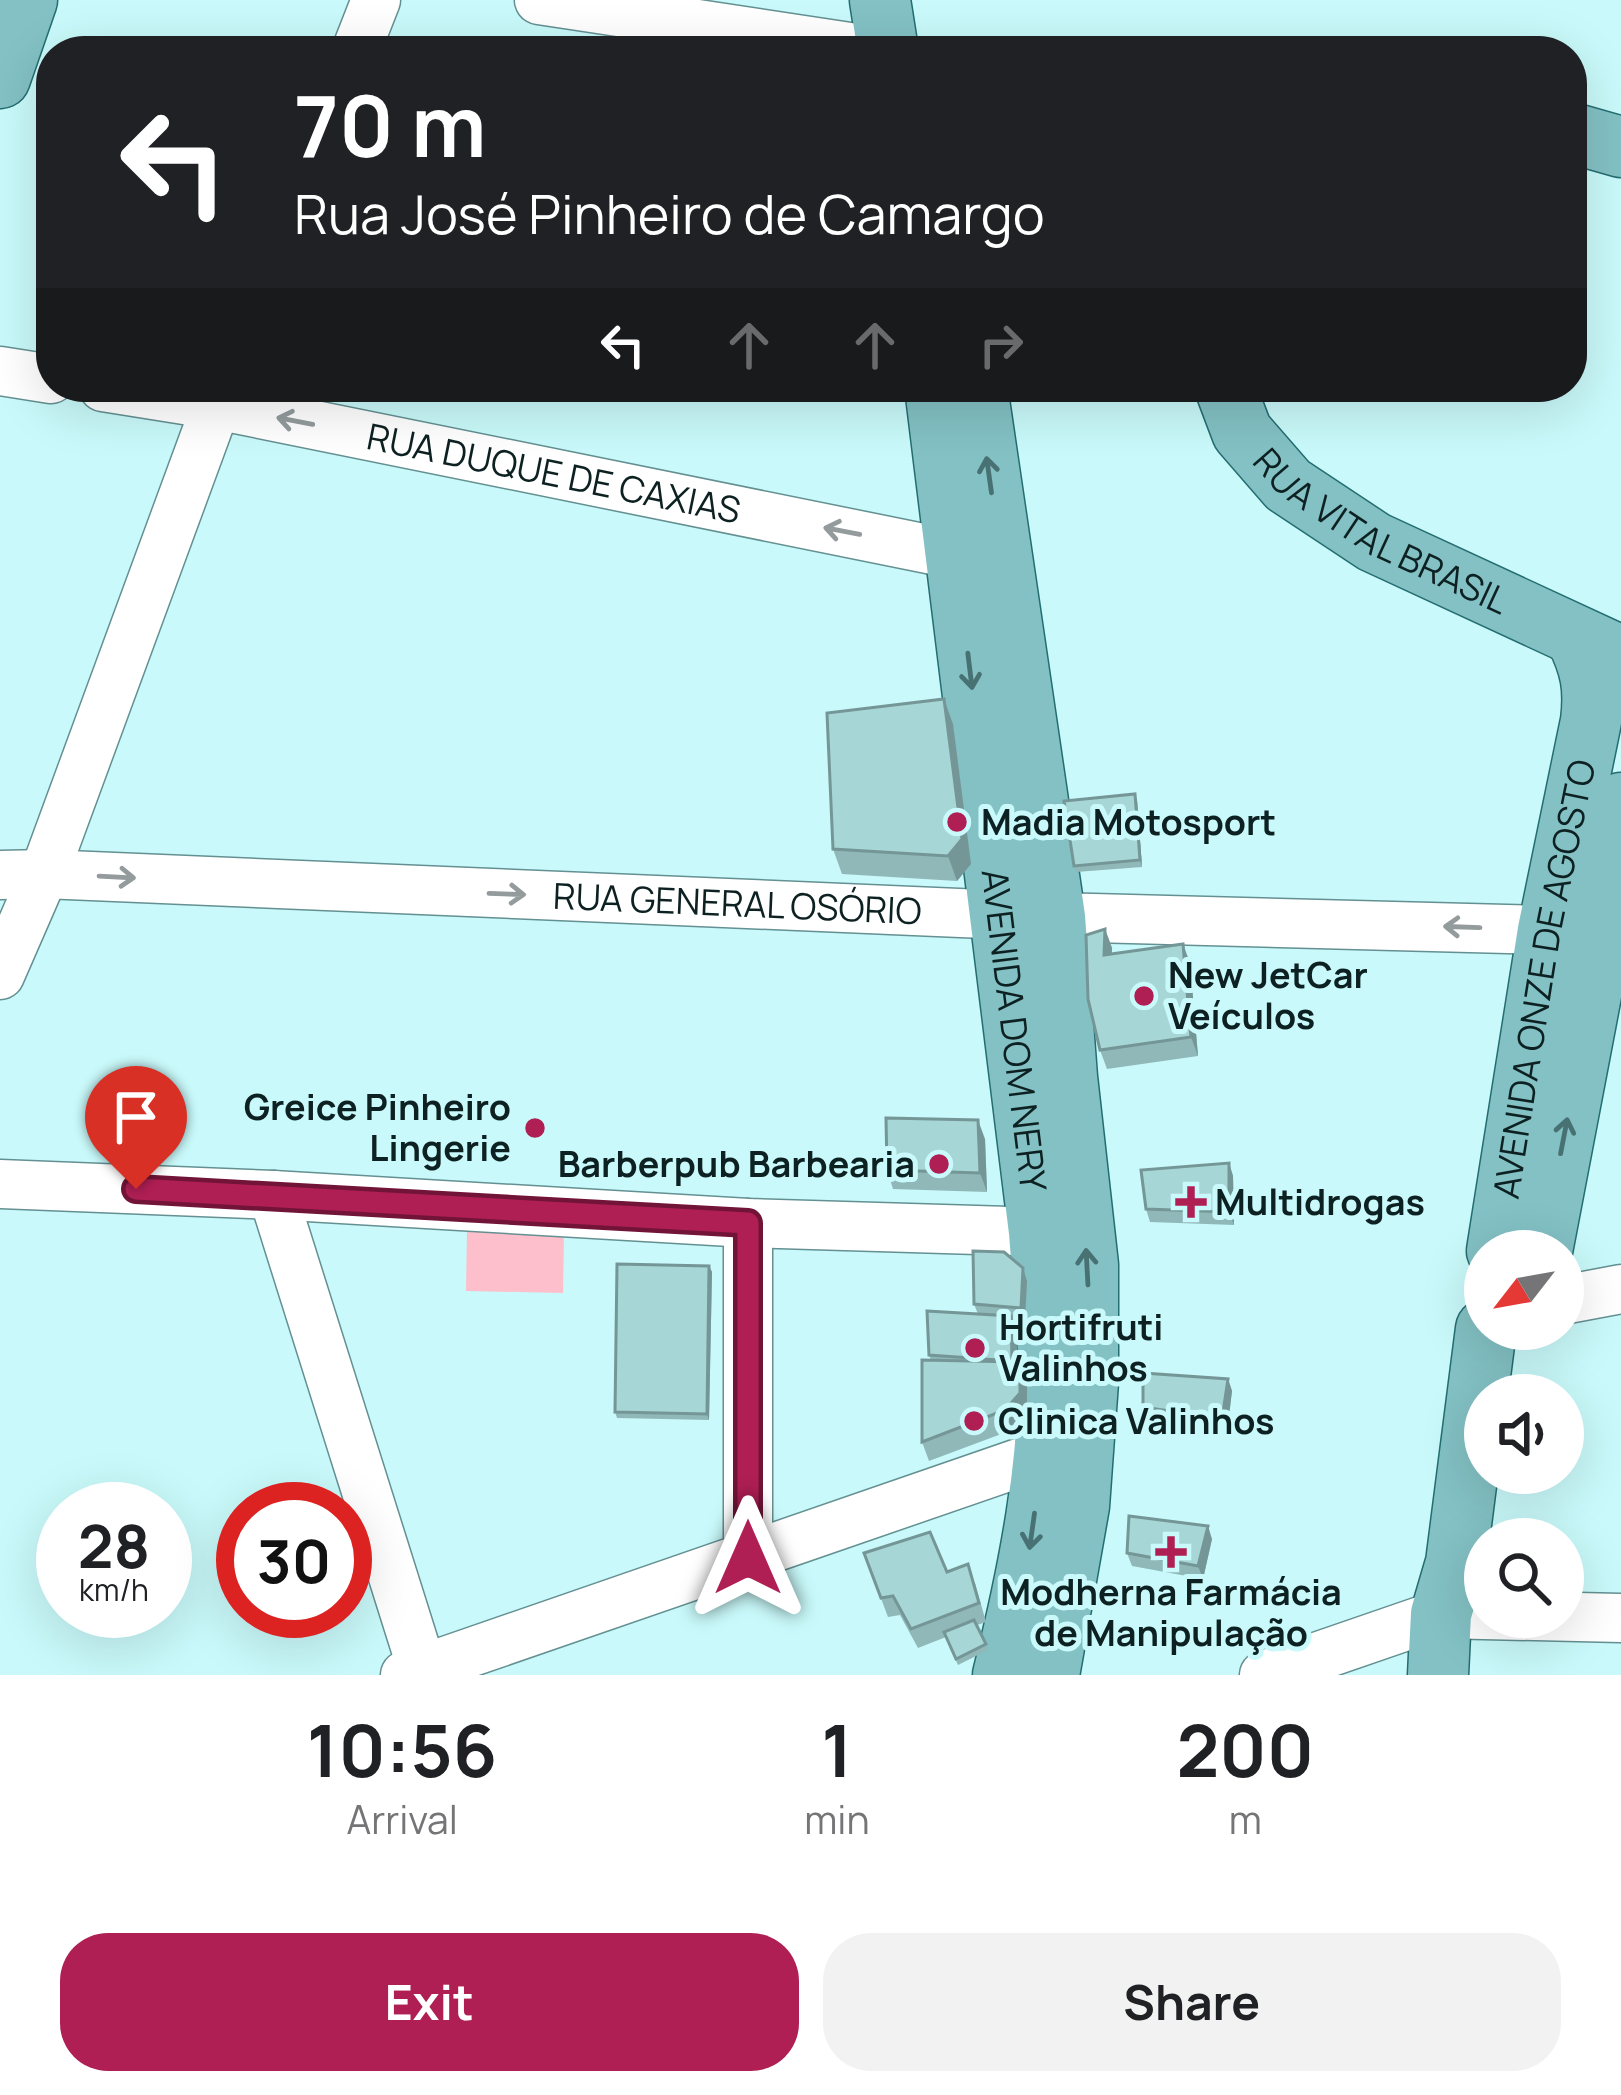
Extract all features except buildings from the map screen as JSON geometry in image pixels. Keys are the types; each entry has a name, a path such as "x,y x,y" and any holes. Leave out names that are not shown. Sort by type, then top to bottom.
{"main road":[{"path":"0,78 27,0"},
{"path":"880,0 886,36"},
{"path":"920,0 924,36"},
{"path":"1587,137 1621,147"},
{"name":"AVENIDA DOM NERY","path":"939,402 979,559 1026,915 1048,1356 1042,1455 1022,1597 1003,1675"},
{"name":"AVENIDA DOM NERY","path":"977,402 979,559"},
{"name":"RUA VITAL BRASIL","path":"1231,402 1242,433 1288,485 1374,542 1599,646"},
{"name":"AVENIDA ONZE DE AGOSTO","path":"1545,1230 1591,931 1590,664 1599,646"},
{"name":"AVENIDA ONZE DE AGOSTO","path":"1502,1230 1591,931 1621,803"},
{"name":"AVENIDA DOM NERY","path":"1026,915 1067,1077 1088,1265 1088,1382 1078,1506 1049,1675"},
{"path":"1438,1675 1462,1635 1456,1563 1483,1350"}],"street":[{"path":"362,36 376,0"},
{"path":"539,0 777,36"},
{"path":"0,371 36,377"},
{"path":"0,975 22,874 218,402"},
{"name":"RUA DUQUE DE CAXIAS","path":"248,402 979,559"},
{"name":"RUA GENERAL OSÓRIO","path":"22,874 1026,915 1591,931"},
{"path":"0,1184 748,1223 1039,1232"},
{"path":"273,1195 417,1673 1042,1455"},
{"path":"748,1223 748,1558"},
{"path":"1584,1296 1621,1289"},
{"path":"1264,1675 1462,1635 1621,1618"}],"shaded area":[{"path":"467,1230 564,1232 563,1293 466,1291"}],"place":[{"name":"Madia Motosport","path":"957,822"},
{"name":"New JetCar Veículos","path":"1144,996"},
{"name":"Greice Pinheiro Lingerie","path":"535,1128"},
{"name":"Barberpub Barbearia","path":"939,1164"},
{"name":"Multidrogas","path":"1191,1202"},
{"name":"Hortifruti Valinhos","path":"975,1348"},
{"name":"Clinica Valinhos","path":"974,1421"},
{"name":"Modherna Farmácia de Manipulação","path":"1171,1552"}],"route":[{"path":"136,1189 748,1223 748,1558"}]}
